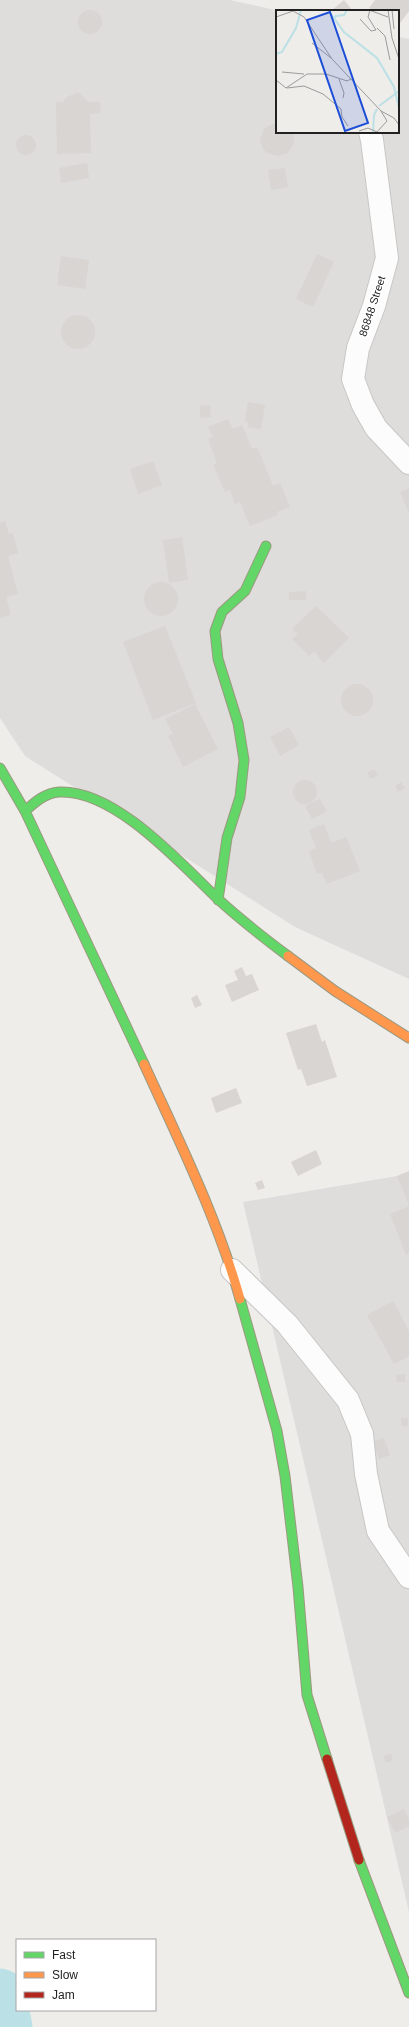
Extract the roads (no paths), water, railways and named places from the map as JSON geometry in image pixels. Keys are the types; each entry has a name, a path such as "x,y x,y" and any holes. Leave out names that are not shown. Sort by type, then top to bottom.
{"street":[{"name":"86848 Street","path":"370,133 387,258 374,306 358,348 353,379 363,405 376,428 409,463"},
{"path":"218,900 227,838 240,797 244,760 238,723 218,660 215,632 222,612 245,591 266,546"},
{"path":"0,768 25,811 191,1167 232,1270 277,1431 285,1476 298,1587 307,1694 361,1868 409,1993"},
{"path":"25,811 39,798 58,792 79,794 104,803 142,828 244,923 300,966 409,1038"},
{"path":"232,1270 287,1324 348,1400 362,1434 366,1474 378,1531 409,1577"}],"waterway":[{"path":"0,1994 7,2027"}]}
